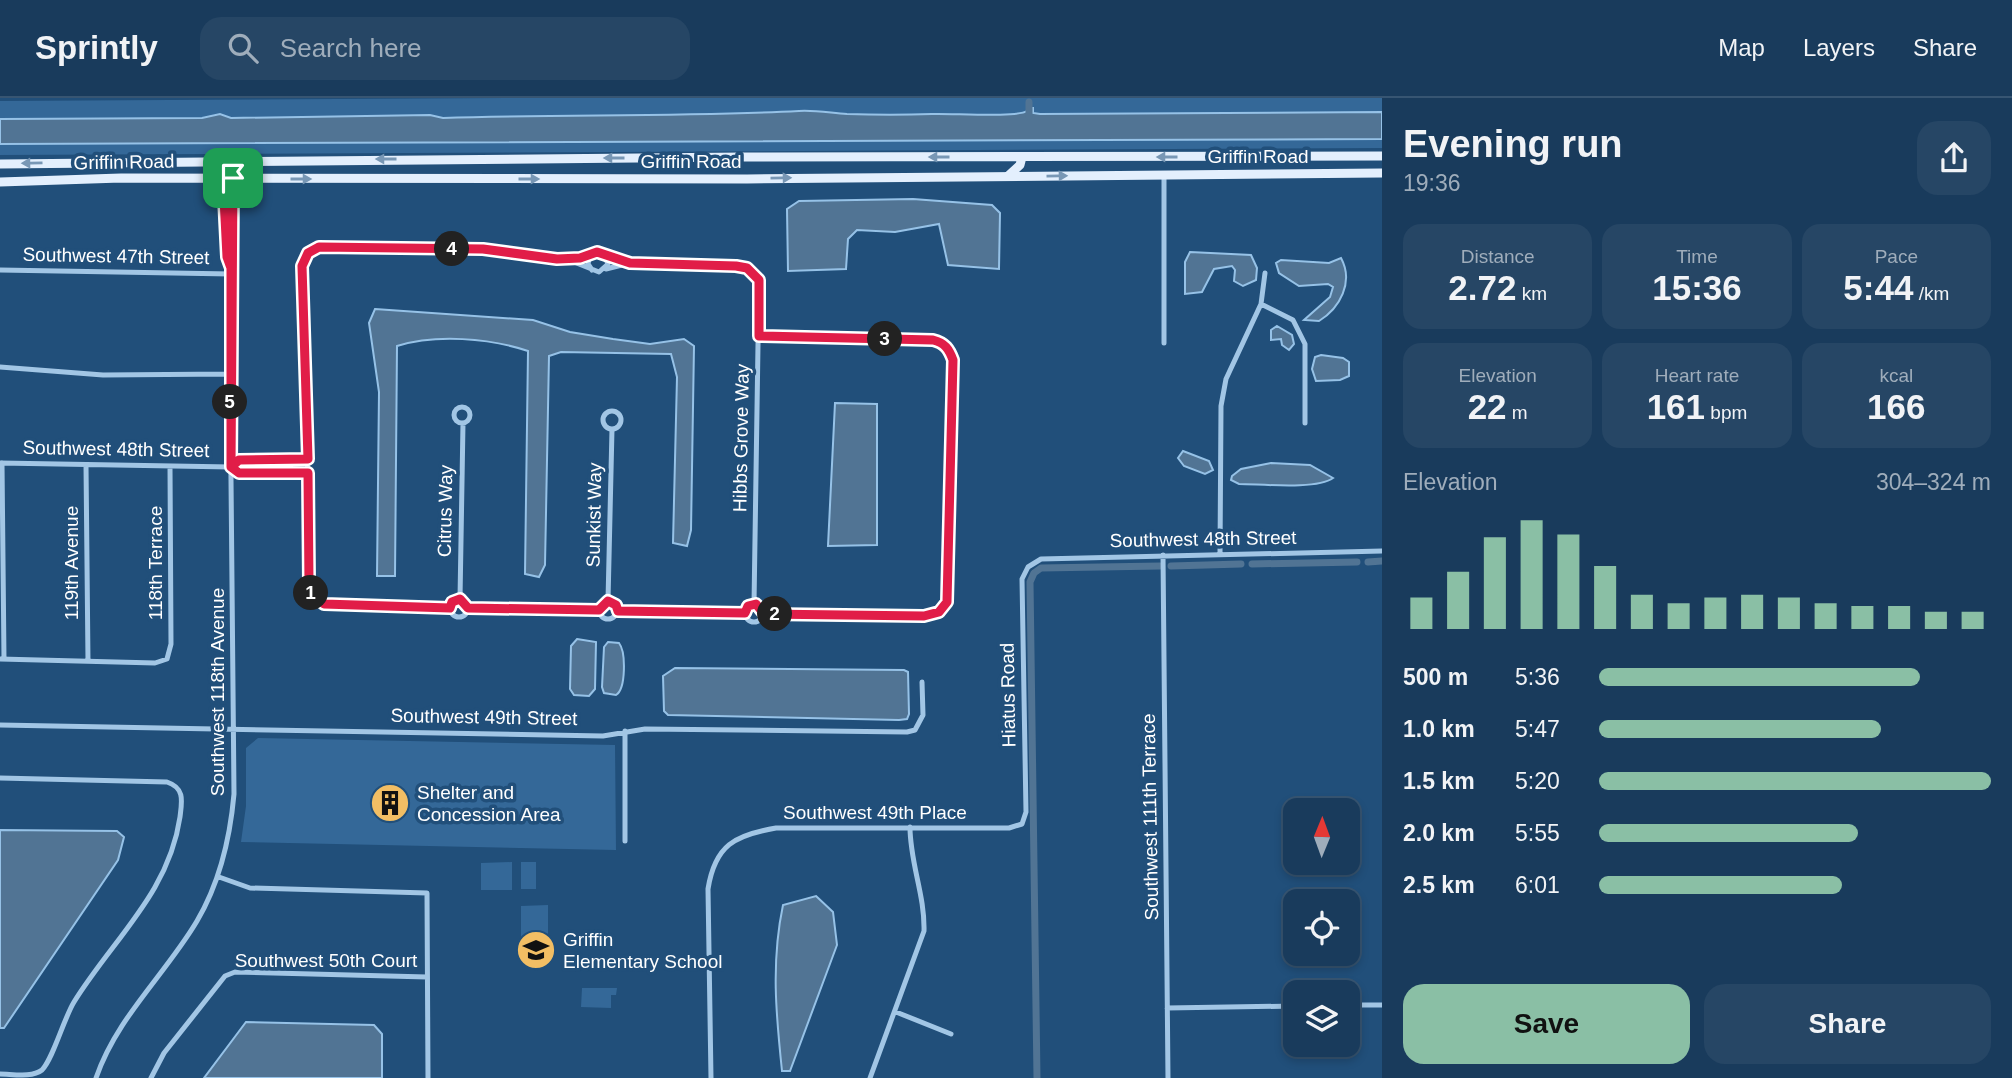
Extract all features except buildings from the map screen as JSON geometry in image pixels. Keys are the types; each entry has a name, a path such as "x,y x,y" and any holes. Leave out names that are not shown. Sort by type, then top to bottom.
{"main road":[{"name":"Griffin Road","path":"0,164 1382,156"},
{"path":"1008,176 1020,165 1022,157"},
{"path":"1035,176 1045,157"},
{"name":"Griffin Road","path":"0,182 228,178 1382,173"}],"street":[{"name":"Southwest 118th Avenue","path":"228,161 227,257 231,271"},
{"name":"Southwest 118th Avenue","path":"96,1078 117,1031 197,921 219,877 233,809 231,271 228,161"},
{"path":"1164,174 1164,343"},
{"path":"450,608 328,605 316,599 309,583 307,369 302,270 308,253 324,246 483,249 557,259 592,270 604,270 630,263"},
{"path":"592,254 588,262 592,270"},
{"path":"557,259 604,254 630,263"},
{"path":"604,254 608,264 604,270"},
{"name":"Hibbs Grove Way","path":"630,263 736,266 747,268 755,275 760,285 754,604"},
{"name":"Southwest 47th Street","path":"0,270 231,271"},
{"path":"1220,554 1221,406 1226,379 1261,304 1265,273"},
{"path":"1261,304 1293,320 1304,344 1304,423"},
{"path":"759,336 933,340 946,346 953,360 949,594 943,608 933,615 924,616 764,614"},
{"path":"0,368 103,375 230,374"},
{"name":"Citrus Way","path":"460,599 463,423"},
{"name":"Sunkist Way","path":"608,601 611,429"},
{"name":"Southwest 48th Street","path":"231,467 239,460 308,459"},
{"path":"1,463 2,659 88,661"},
{"name":"Southwest 48th Street","path":"1,463 231,467 239,473 308,473"},
{"name":"119th Avenue","path":"86,465 88,661"},
{"name":"118th Terrace","path":"88,661 155,663 167,659 171,644 170,466"},
{"name":"Southwest 48th Street","path":"1028,567 1041,559 1382,551"},
{"name":"Southwest 111th Terrace","path":"1163,555 1168,1078"},
{"name":"Hiatus Road","path":"1022,824 1026,812 1022,579 1028,567"},
{"path":"468,608 460,617 454,615 450,608 452,602 460,599 468,608 599,610 608,601 616,605 618,611 614,618 608,620 601,616 599,610"},
{"path":"754,604 762,607 764,614 759,622 752,623 745,613 748,606 754,604"},
{"path":"618,611 745,613"},
{"name":"Southwest 49th Street","path":"0,724 603,736 625,731 907,732 915,730 923,715 922,682"},
{"path":"625,731 625,841"},
{"path":"0,778 162,781 177,787 182,797 178,828 162,878 75,1002 40,1071 29,1075 0,1074"},
{"name":"Southwest 49th Place","path":"711,1078 708,889 711,870 731,842 753,832 776,828 1009,828 1022,824"},
{"path":"870,1078 924,931 924,907 910,854 910,827"},
{"path":"219,877 244,888 427,892 428,1078"},
{"name":"Southwest 50th Court","path":"151,1078 164,1054 225,976 235,972 427,977"},
{"path":"1360,1005 1382,1005"},
{"path":"1167,1008 1283,1006"},
{"path":"896,1013 951,1034"}],"shaded area":[{"path":"1382,98 1382,148 0,155 0,101"},
{"path":"1027,108 1033,108 1033,113 1040,114 1382,112 1382,139 0,144 0,119 202,118 220,114 231,118 430,115 443,118 805,111 869,115 997,115 1020,113 1027,111"},
{"path":"913,199 992,205 1000,213 999,269 948,265 939,224 895,232 857,230 848,239 846,269 788,271 787,209 799,201"},
{"path":"1190,252 1251,255 1257,268 1256,280 1243,286 1234,281 1235,270 1232,266 1214,269 1202,292 1185,294 1185,262"},
{"path":"1341,258 1346,276 1339,302 1319,321 1304,320 1330,297 1333,287 1328,284 1299,286 1279,273 1276,263 1281,260 1329,263"},
{"path":"375,309 533,320 570,332 613,339 650,344 684,339 694,346 691,530 687,546 673,543 677,377 671,354 561,352 549,356 545,565 539,577 525,574 528,351 497,343 462,339 428,340 397,346 395,576 377,576 379,392 369,323"},
{"path":"1277,326 1292,335 1294,344 1289,350 1282,345 1281,339 1271,340 1271,330"},
{"path":"1321,355 1343,358 1349,362 1349,376 1340,380 1316,381 1312,369 1315,357"},
{"path":"835,403 877,404 877,545 828,546"},
{"path":"1183,451 1209,461 1213,470 1205,474 1184,466 1178,458"},
{"path":"1271,463 1310,465 1333,478 1315,484 1288,486 1239,484 1231,480 1241,469"},
{"path":"577,639 596,642 595,689 589,696 574,695 570,689 571,646"},
{"path":"608,642 619,643 623,654 622,686 616,695 604,693 602,687 604,647"},
{"path":"675,668 904,670 908,672 909,714 907,719 899,720 668,715 664,711 663,676"},
{"path":"258,738 615,745 616,850 241,842 246,806 246,748"},
{"path":"0,830 117,831 124,837 118,860 4,1028 0,1028"},
{"path":"512,862 512,890 481,890 481,863"},
{"path":"521,862 536,862 536,889 521,889"},
{"path":"816,896 833,912 837,945 790,1071 782,1071 776,968 783,905"},
{"path":"548,905 548,940 521,940 521,906"},
{"path":"582,988 617,988 616,995 611,995 611,1008 581,1007"},
{"path":"246,1022 374,1025 382,1034 382,1078 204,1078"}],"waterway":[{"path":"1029,102 1029,116"},
{"path":"1368,562 1382,561"},
{"path":"1252,564 1357,562"},
{"path":"1171,566 1241,564"},
{"path":"1037,1078 1030,582 1034,573 1041,568 1160,566"}],"place":[{"name":"Shelter and Concession Area","path":"390,803"},
{"name":"Griffin Elementary School","path":"536,950"}],"route":[{"path":"233,178 223,178 227,257 231,268 231,467 239,473 308,473 309,583 311,592 324,604 450,608 452,602 460,599 465,601 468,608 599,610 603,603 608,601 616,605 618,611 745,613 748,606 756,604 762,607 764,614 924,616 939,612 947,602 953,360 950,352 941,342 933,340 759,336 760,285 759,280 747,268 630,263 597,252 580,258 557,259 483,249 324,246 311,250 304,258 302,266 302,309 307,354 308,459 239,460 231,467 233,178"}]}
